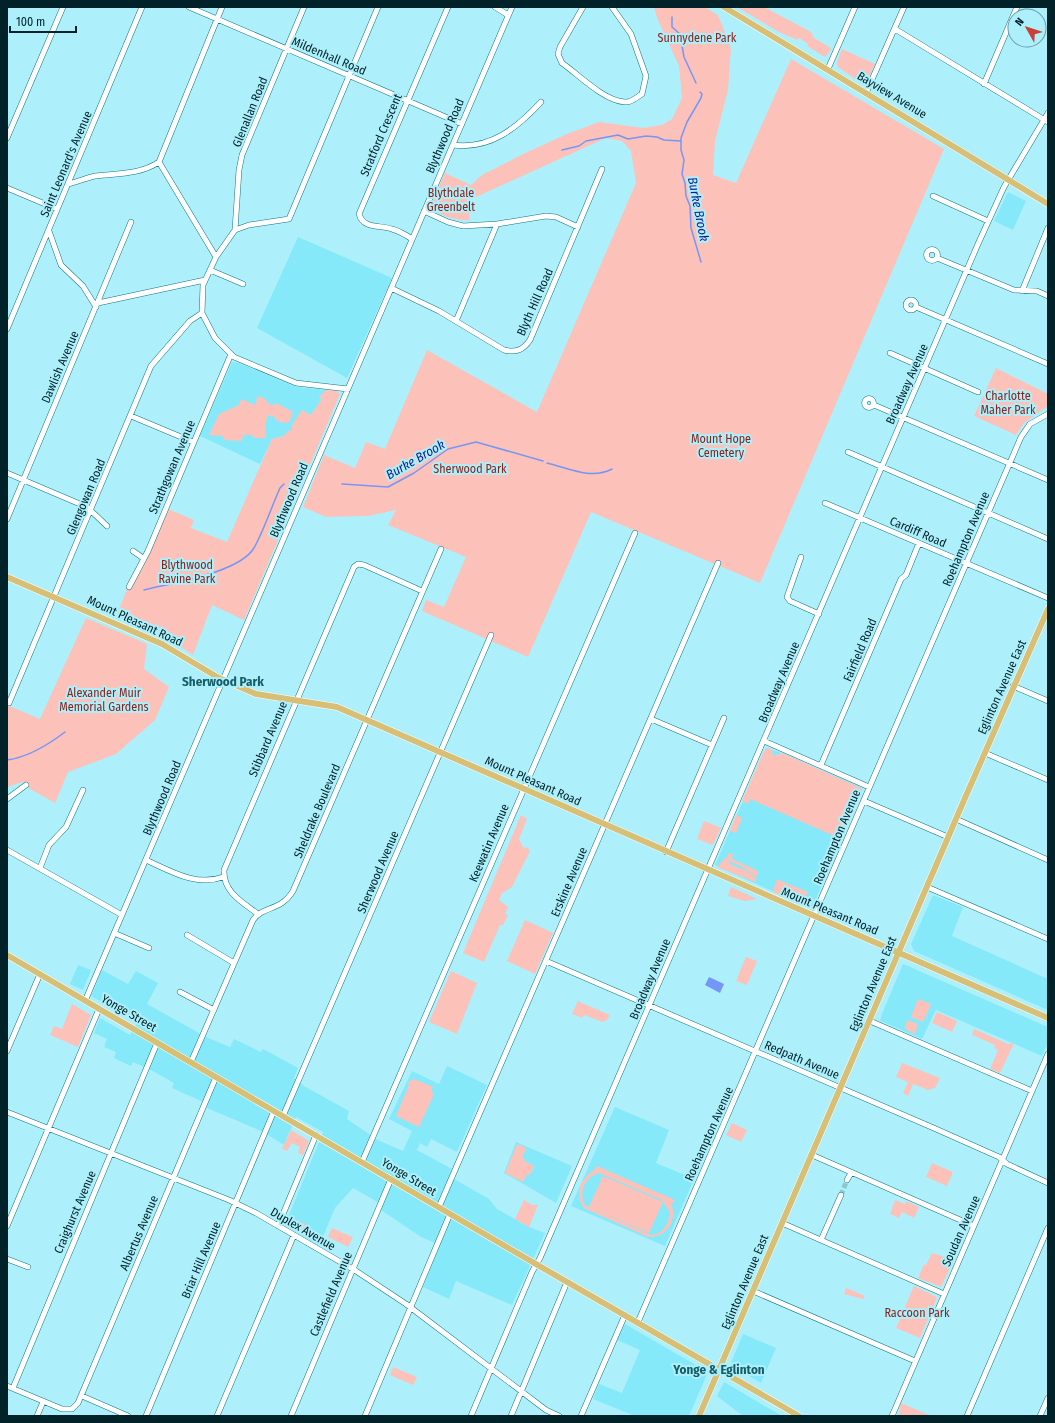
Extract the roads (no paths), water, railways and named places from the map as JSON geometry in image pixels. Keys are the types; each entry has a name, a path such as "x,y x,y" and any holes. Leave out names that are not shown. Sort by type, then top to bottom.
{"main road":[{"name":"Bayview Avenue","path":"724,7 1048,204"},
{"name":"Mount Pleasant Road","path":"7,577 162,644 224,680 261,696 332,706 1048,1018"},
{"name":"Eglinton Avenue East","path":"699,1416 1013,686 1046,621 1048,609"},
{"name":"Yonge Street","path":"7,955 439,1208 800,1416"}],"street":[{"path":"7,138 62,7"},
{"name":"Saint Leonard's Avenue","path":"7,329 142,7"},
{"name":"Mildenhall Road","path":"189,7 462,124"},
{"path":"68,184 94,177 136,172 149,168 159,162 222,7"},
{"name":"Glenallan Road","path":"235,230 239,170 242,155 304,7"},
{"path":"348,389 296,382 231,354 210,332 202,313 201,296 205,280 216,257 235,230 255,224 288,219 378,7"},
{"name":"Stratford Crescent","path":"412,238 392,229 371,226 363,221 359,214 448,7"},
{"path":"495,7 508,15"},
{"name":"Blythwood Road","path":"85,1001 512,7"},
{"path":"583,7 560,48 558,54 562,63 606,96 625,102 631,101 642,94 646,76 631,34 612,7"},
{"path":"828,69 855,7"},
{"path":"866,93 904,7"},
{"path":"984,84 1017,7"},
{"path":"895,29 1046,121"},
{"path":"453,145 482,143 499,137 518,125 541,102"},
{"name":"Broadway Avenue","path":"471,1416 536,1264 650,1006 988,221 1008,180 1046,121 1048,112"},
{"path":"159,162 216,257"},
{"name":"Blyth Hill Road","path":"391,288 456,321 504,350 513,351 522,349 530,340 602,169"},
{"path":"7,188 57,209"},
{"path":"933,196 988,221"},
{"path":"424,211 448,222 463,226 497,224 546,216 556,217 578,227"},
{"name":"Dawlish Avenue","path":"7,519 131,222"},
{"path":"456,321 497,224"},
{"path":"1022,291 1048,228"},
{"path":"49,231 61,265 83,286 97,305 205,280"},
{"path":"937,258 1014,290 1037,291 1048,296"},
{"path":"210,270 243,284"},
{"path":"916,307 1048,364"},
{"name":"Glengowan Road","path":"9,703 55,597 151,366 190,321 202,313"},
{"name":"Strathgowan Avenue","path":"129,587 231,354"},
{"path":"890,354 978,392"},
{"path":"874,405 1048,480"},
{"path":"131,416 193,442"},
{"name":"Roehampton Avenue","path":"638,1322 1009,463 1024,431 1034,421 1047,416"},
{"path":"848,452 1048,539"},
{"path":"7,473 91,509 107,526"},
{"name":"Cardiff Road","path":"825,503 1048,598"},
{"name":"Keewatin Avenue","path":"362,1162 635,533"},
{"name":"Fairfield Road","path":"821,765 901,579 906,575 919,543"},
{"name":"Sheldrake Boulevard","path":"258,914 280,906 287,901 293,891 441,549"},
{"path":"133,552 143,558"},
{"path":"801,558 787,597 790,601 819,614"},
{"name":"Erskine Avenue","path":"439,1208 718,563"},
{"name":"Stibbard Avenue","path":"223,877 224,870 354,567 358,564 422,591"},
{"name":"Sherwood Avenue","path":"283,1116 491,634"},
{"path":"1013,686 1048,701"},
{"path":"666,852 724,718"},
{"path":"651,719 712,745"},
{"path":"764,741 869,787"},
{"path":"985,753 1048,780"},
{"path":"7,799 26,785"},
{"path":"40,868 49,845 66,827 83,790"},
{"path":"864,801 948,837"},
{"path":"956,819 1048,860"},
{"path":"7,850 122,915"},
{"path":"146,860 192,880 204,881 223,877 233,894 258,914 234,963 191,1062"},
{"path":"927,887 1048,939"},
{"path":"114,933 149,948"},
{"path":"187,935 234,963"},
{"name":"Redpath Avenue","path":"546,961 1003,1159 1007,1164 1048,1183"},
{"path":"7,1051 40,974"},
{"path":"180,992 214,1010"},
{"path":"7,1226 99,1009"},
{"path":"870,1021 1032,1091"},
{"name":"Craighurst Avenue","path":"13,1388 157,1043"},
{"name":"Soudan Avenue","path":"892,1416 1048,1054"},
{"name":"Albertus Avenue","path":"82,1396 216,1077"},
{"name":"Briar Hill Avenue","path":"146,1416 274,1111"},
{"name":"Duplex Avenue","path":"7,1112 236,1203 278,1226 352,1269 410,1307 521,1392 546,1410 559,1416"},
{"path":"278,1226 316,1135"},
{"path":"812,1155 974,1226"},
{"path":"847,1180 851,1173"},
{"name":"Castlefield Avenue","path":"291,1416 391,1179"},
{"path":"821,1240 841,1195"},
{"path":"365,1416 450,1214"},
{"path":"782,1223 944,1294"},
{"path":"967,1416 1048,1228"},
{"path":"218,1416 294,1235"},
{"path":"7,1259 28,1267"},
{"path":"511,1416 567,1282"},
{"path":"753,1291 915,1361"},
{"path":"581,1416 625,1315"},
{"path":"7,1386 60,1409 70,1409 76,1405 82,1396 128,1416"},
{"path":"1040,1416 1048,1398"},
{"path":"37,1416 43,1402"}],"water":[{"path":"709,977 724,984 720,993 705,985"}],"waterway":[{"name":"Burke Brook","path":"672,17 672,27 680,34 684,57 696,83"},
{"name":"Burke Brook","path":"700,92 702,94 701,98 687,122 681,138 681,150 684,160 682,174 685,183 686,196 690,206 691,228 701,262"},
{"path":"562,150 579,146 586,141 618,135 628,139 646,136 657,137 664,140 681,141"},
{"name":"Burke Brook","path":"342,484 388,487 414,473 448,449 476,442 543,461"},
{"name":"Burke Brook","path":"547,463 588,473 604,472 612,469"},
{"name":"Burke Brook","path":"144,590 204,576 234,564 246,557 258,541 280,488 284,484"},
{"name":"Burke Brook","path":"7,760 38,750 65,732"}],"tunnel":[{"path":"841,1195 847,1180"}],"district":[{"name":"Sherwood Park","path":"223,681"},
{"name":"Yonge & Eglinton","path":"719,1369"}],"park label":[{"name":"Sunnydene Park","path":"697,38"},
{"name":"Blythdale Greenbelt","path":"451,200"},
{"name":"Charlotte Maher Park","path":"1008,403"},
{"name":"Mount Hope Cemetery","path":"721,446"},
{"name":"Blythwood Ravine Park","path":"187,572"},
{"name":"Alexander Muir Memorial Gardens","path":"104,700"},
{"name":"Raccoon Park","path":"917,1313"}]}
